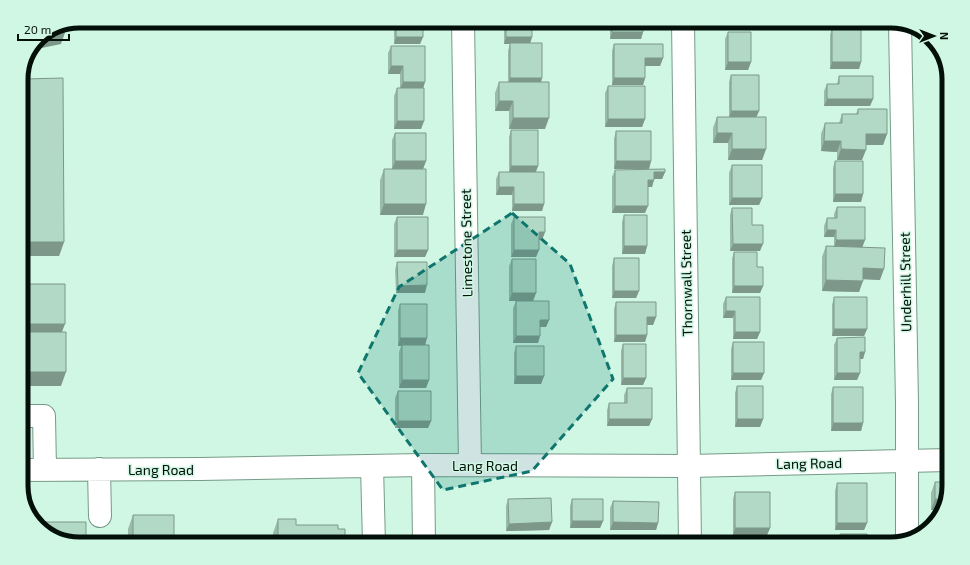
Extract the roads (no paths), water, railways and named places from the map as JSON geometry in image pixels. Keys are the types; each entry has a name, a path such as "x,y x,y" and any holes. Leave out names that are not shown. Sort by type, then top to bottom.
{"street":[{"name":"Limestone Street","path":"463,28 470,465"},
{"name":"Thornwall Street","path":"682,28 690,537"},
{"name":"Underhill Street","path":"900,29 907,460 906,534"},
{"path":"28,416 44,416 45,470"},
{"name":"Lang Road","path":"28,470 424,465 689,466 942,460"},
{"path":"424,465 424,537"},
{"path":"372,466 374,537"},
{"path":"99,469 100,516"}]}
